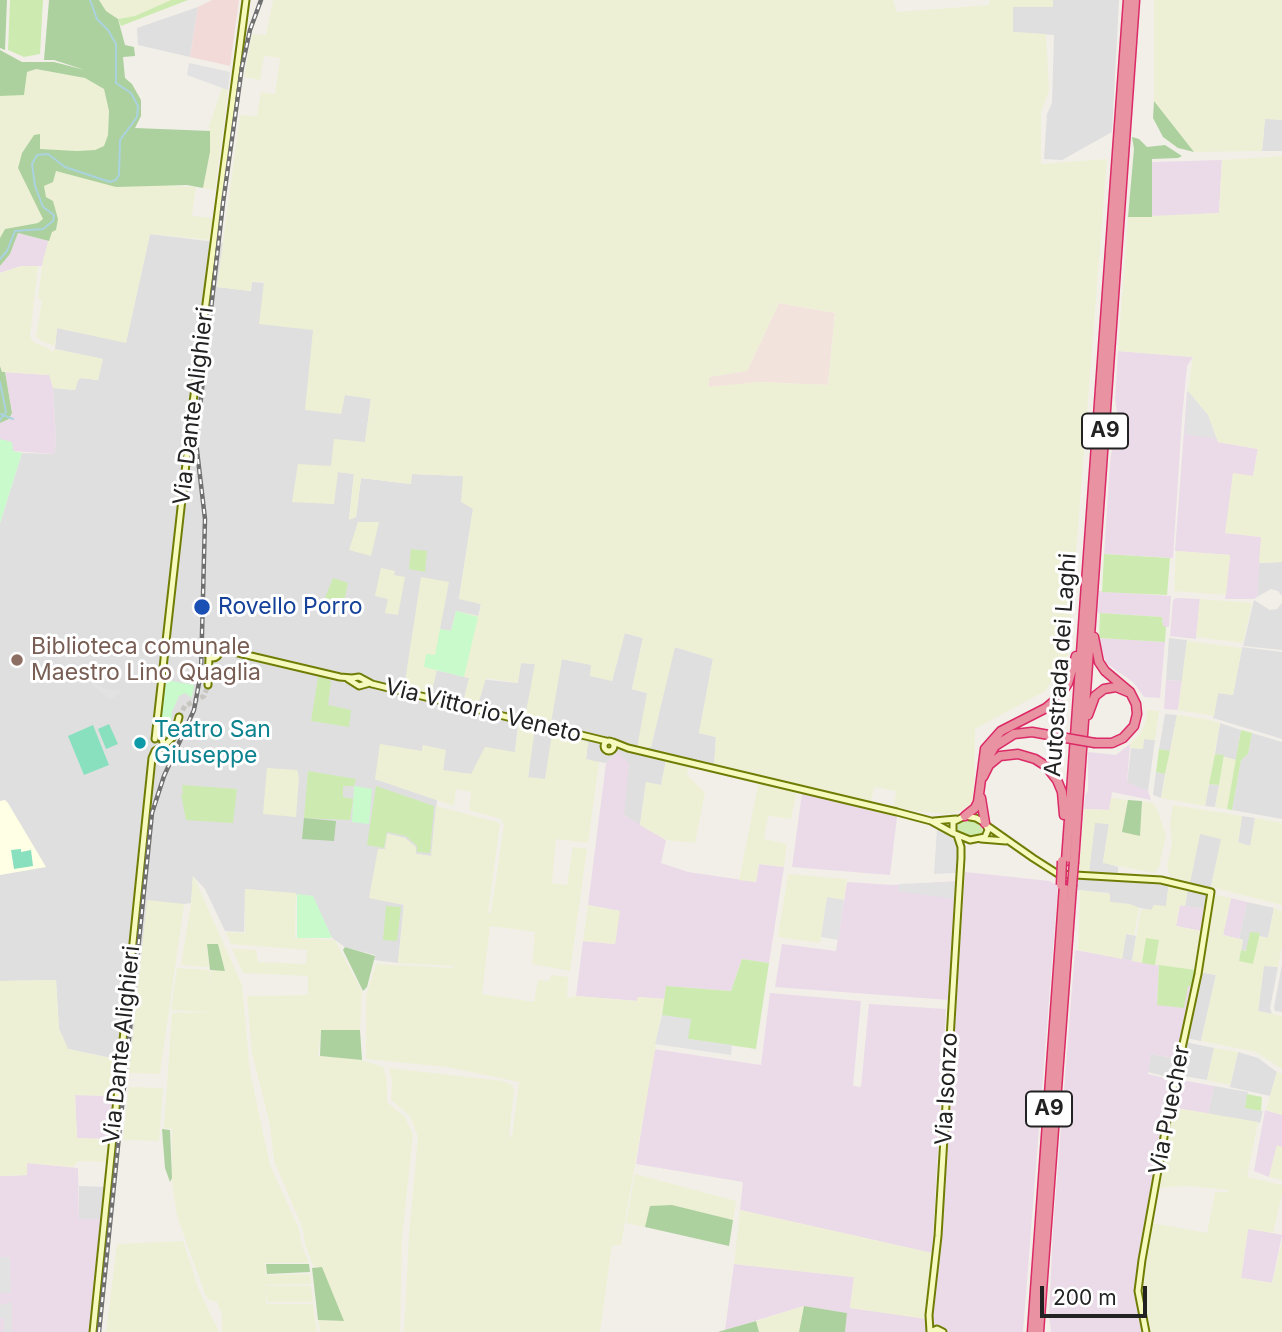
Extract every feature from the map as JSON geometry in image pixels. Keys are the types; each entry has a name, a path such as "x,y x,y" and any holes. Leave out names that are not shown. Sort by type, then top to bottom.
{"highway":[{"name":"Autostrada dei Laghi","path":"1039,1332 1067,862 1128,0"},
{"name":"Autostrada dei Laghi","path":"1067,862 1076,833 1136,0"},
{"path":"982,776 985,763 995,746 1014,734 1032,732 1095,743 1118,741 1131,731 1137,714 1132,694 1102,667 1094,645 1100,498"},
{"path":"960,818 977,806 983,756 993,739 1006,727 1046,708 1068,683 1076,658 1088,553"},
{"path":"1076,833 1090,705 1097,694 1108,688 1121,689 1132,694"},
{"path":"982,776 992,762 1006,755 1030,757 1046,766 1057,780 1064,802 1067,862"},
{"path":"980,793 985,824"},
{"name":"Autostrada dei Laghi","path":"1032,1332 1066,886"}],"street":[{"name":"Via Dante Alighieri","path":"93,1332 152,758 159,743 156,719 194,398 246,0"},
{"name":"Via Vittorio Veneto","path":"208,685 215,654 227,650 350,679 359,677 366,683 595,738 609,745 931,821"},
{"path":"159,743 173,737 179,717"},
{"path":"955,834 952,825 960,818"},
{"path":"931,821 976,818 1007,841"},
{"path":"931,821 955,834 1007,841"},
{"path":"961,858 967,846 987,834 985,824"},
{"name":"Via Isonzo","path":"930,1332 961,858 961,847 955,834"},
{"name":"Via Puecher","path":"1007,841 1058,874 1161,880 1211,892 1198,974 1169,1109 1142,1260 1138,1291 1144,1331"},
{"path":"930,1321 940,1330"},
{"path":"930,1332 940,1330"}],"shaded area":[{"path":"99,0 171,0 135,16 118,19 106,11"},
{"path":"212,0 239,0 230,66 190,57 198,7"},
{"path":"273,0 893,0 897,12 989,5 990,0 1053,0 1053,7 1013,7 1013,32 1046,34 1049,91 1041,112 1041,164 1107,159 1068,655 1045,691 975,729 974,798 968,808 949,814 921,812 894,807 896,791 874,787 871,802 714,767 716,737 699,733 713,659 675,647 651,747 637,748 647,693 632,689 643,638 625,633 612,681 590,676 591,665 562,659 551,723 525,717 535,664 521,663 518,683 486,678 478,705 463,702 469,678 437,670 431,695 404,688 421,577 449,582 440,629 451,631 456,611 479,616 481,604 459,599 473,509 461,502 463,476 412,474 411,484 361,478 356,517 349,520 354,474 338,472 334,504 292,502 298,464 331,466 334,439 365,442 371,399 345,395 341,414 305,410 313,330 259,324 264,282 252,282 250,291 217,287 240,115 257,116 261,92 275,94 280,58 264,56 260,80 244,77 252,34 266,35","holes":["779,303 835,313 828,385 759,382 709,387 709,377 747,371"]},
{"path":"1053,0 1119,0 1112,132 1062,160 1044,159 1047,114 1052,103 1054,35 1012,32 1013,7 1052,7"},
{"path":"1154,0 1282,0 1282,120 1265,119 1262,151 1194,152 1154,101"},
{"path":"198,7 190,57 138,45 137,28"},
{"path":"189,63 230,72 228,90 187,75"},
{"path":"36,69 85,78 104,89 109,111 108,135 104,146 95,150 77,151 39,149 40,135 34,135 22,153 18,168 43,219 38,223 5,229 0,238 0,96 10,95 27,71"},
{"path":"222,88 228,90 215,190 203,188 210,152 209,126"},
{"path":"1265,118 1282,120 1282,151 1262,151"},
{"path":"1282,156 1282,562 1259,563 1261,537 1225,533 1233,473 1253,476 1258,449 1218,442 1208,415 1188,391 1193,357 1118,351 1128,217 1219,213 1222,160"},
{"path":"1222,160 1219,213 1152,217 1152,162"},
{"path":"56,170 98,181 196,187 192,216 213,218 211,240 150,234 126,343 57,328 55,346 36,336 42,300 38,298 43,260 56,214 53,201 46,197 43,185"},
{"path":"18,233 49,241 42,266 21,266 0,273 0,266 10,254"},
{"path":"150,234 223,243 217,287 251,291 252,282 264,283 313,330 344,395 371,398 365,442 338,472 354,474 349,519 356,517 361,478 410,484 412,474 463,476 473,509 459,598 481,604 478,617 456,612 451,632 440,629 421,577 437,670 469,678 517,683 521,663 536,664 562,659 592,665 612,681 624,633 643,638 632,689 648,693 638,748 651,747 674,647 713,658 699,733 716,737 714,767 667,755 661,785 646,783 640,825 624,815 618,752 606,763 586,760 588,742 545,780 528,778 534,729 518,725 515,752 471,774 443,771 445,751 423,746 422,751 375,779 437,800 432,856 416,854 405,838 388,834 385,849 379,849 404,904 398,963 374,960 375,955 345,947 332,938 312,896 245,889 244,932 225,931 205,889 193,876 191,903 184,904 131,1062 68,1049 59,1029 56,980 0,981 0,523 22,453 54,454 56,442 53,388 75,390 81,378 98,380 102,359 55,349 57,328 126,342"},
{"path":"21,266 38,266 30,336 33,342 52,352 55,349 103,359 98,380 81,378 75,390 53,388 49,375 2,372 0,273"},
{"path":"779,303 835,313 828,385 759,382 709,388 708,377 747,371"},
{"path":"1118,351 1193,357 1187,366 1173,558 1104,554 1110,463 1117,412 1115,400"},
{"path":"5,372 50,375 56,442 54,454 12,451 0,439 0,423 9,419 12,413"},
{"path":"1187,391 1208,415 1218,442 1258,449 1253,477 1233,474 1226,533 1262,537 1257,597 1254,599 1225,599 1230,555 1175,551"},
{"path":"1188,391 1208,415 1216,439 1185,434"},
{"path":"358,522 379,522 371,556 349,550"},
{"path":"1176,551 1230,555 1226,595 1174,591"},
{"path":"1282,562 1282,596 1271,589 1257,597 1259,563"},
{"path":"381,568 395,571 394,575 405,577 398,615 385,613 388,599 375,596"},
{"path":"1099,591 1171,596 1169,627 1163,627 1162,617 1098,613"},
{"path":"1200,599 1196,639 1170,636 1173,600"},
{"path":"1200,599 1252,603 1243,643 1196,637"},
{"path":"1254,600 1270,610 1277,609 1282,603 1282,650 1243,646"},
{"path":"1099,638 1165,642 1160,698 1144,697 1133,682 1106,663"},
{"path":"1169,638 1187,640 1182,681 1166,680"},
{"path":"1187,641 1242,648 1233,695 1218,693 1214,716 1178,710"},
{"path":"1242,647 1282,652 1282,739 1213,718 1218,693 1233,695"},
{"path":"79,673 103,688 120,693 110,700"},
{"path":"1166,680 1182,681 1178,710 1164,709"},
{"path":"1147,710 1159,711 1155,740 1144,739 1143,749 1131,748 1130,744 1141,733"},
{"path":"1165,714 1177,715 1170,751 1159,749"},
{"path":"1177,715 1220,723 1205,806 1161,798"},
{"path":"1220,723 1241,730 1236,760 1215,754"},
{"path":"519,724 535,728 528,777 545,779 552,734 588,742 586,759 599,762 588,843 556,839 552,883 567,885 573,847 587,849 570,971 532,964 535,932 490,926 482,994 534,1002 538,980 549,981 551,975 568,977 567,998 576,996 637,1001 638,997 664,999 621,1245 612,1245 600,1332 404,1332 418,1137 410,1116 391,1100 392,1081 389,1068 503,1081 512,1085 514,1089 509,1136 512,1137 519,1082 447,1067 366,1059 366,996 376,964 454,968 398,963 404,905 369,898 378,849 385,849 387,834 405,838 416,847 416,854 431,856 436,806 500,823 488,914 491,912 504,825 501,819 469,810 471,792 456,789 454,806 375,779 380,744 422,751 423,745 446,750 443,770 471,774 485,747 515,752"},
{"path":"1252,733 1282,742 1282,819 1232,810 1241,759 1248,754"},
{"path":"1144,739 1155,740 1148,791 1127,783 1131,748 1142,749"},
{"path":"1130,744 1127,782 1148,791 1151,800 1112,792 1110,810 1084,809 1088,790 1088,752 1116,755"},
{"path":"618,752 629,764 624,815 666,840 661,863 688,872 756,882 759,864 784,867 769,963 742,959 731,991 666,986 664,999 638,997 637,1001 576,996 583,941 615,944 619,911 588,905 606,763"},
{"path":"1224,757 1236,760 1227,809 1215,807"},
{"path":"666,761 689,766 687,775 705,793 695,843 666,840 640,825 646,782 661,785"},
{"path":"267,768 297,770 299,777 296,817 263,814"},
{"path":"1156,772 1165,774 1161,798 1153,795"},
{"path":"761,783 791,790 796,795 791,819 768,816 764,839 787,844 784,867 759,864 756,882 739,880 758,785"},
{"path":"1209,784 1219,785 1215,807 1205,806"},
{"path":"802,793 897,817 890,875 792,867"},
{"path":"1111,798 1128,800 1122,832 1140,835 1142,801 1153,803 1157,809 1166,835 1159,867 1154,873 1103,863 1109,824 1095,823 1089,872 1079,871 1084,809 1109,810"},
{"path":"5,800 46,867 0,875 0,801"},
{"path":"1173,805 1242,816 1238,842 1250,846 1255,818 1282,823 1282,905 1211,887 1221,839 1200,834 1190,883 1170,877 1167,866 1172,843 1170,824"},
{"path":"1242,816 1255,818 1251,846 1238,843"},
{"path":"1094,822 1109,824 1103,862 1118,867 1118,875 1089,874"},
{"path":"937,829 948,834 958,844 956,873 934,874"},
{"path":"1200,833 1222,839 1210,890 1189,885"},
{"path":"965,872 1050,881 1058,886 1023,1332 845,1332 847,1313 804,1306 725,1330 734,1264 854,1277 850,1308 932,1319 946,1159"},
{"path":"788,874 847,879 844,900 827,898 820,943 778,937"},
{"path":"193,875 242,985 250,1072 270,1165 299,1229 301,1244 309,1263 265,1263 266,1275 310,1274 311,1284 266,1285 266,1304 313,1304 317,1332 222,1332 222,1315 217,1302 209,1300 205,1294 177,1216 172,1183 172,1129 164,1128 172,1013 209,1012 171,1010 177,968 210,970 210,988 211,971 225,970 207,944 209,967 181,965"},
{"path":"1078,878 1169,882 1166,907 1151,910 1109,902 1109,893 1077,890"},
{"path":"957,881 949,1000 775,987 782,944 836,951 847,882 893,885"},
{"path":"955,882 954,899 898,891 899,884"},
{"path":"1169,882 1188,887 1185,906 1180,905 1176,926 1201,931 1196,970 1155,965 1159,941 1147,939 1142,963 1132,961 1141,909 1151,910 1154,905 1166,906"},
{"path":"1188,887 1208,892 1205,909 1185,906"},
{"path":"245,889 296,893 295,938 335,940 362,991 360,1030 321,1030 318,1056 362,1060 383,1067 387,1080 387,1102 405,1117 413,1135 402,1238 400,1332 320,1332 318,1320 343,1321 322,1267 314,1268 305,1244 303,1229 274,1161 270,1125 252,1053 247,996 308,995 308,976 243,973 232,949 256,950 258,962 306,964 307,950 231,944 226,932 245,933"},
{"path":"1080,890 1110,894 1110,902 1139,908 1134,935 1126,934 1122,959 1078,950"},
{"path":"1217,895 1231,898 1223,935 1243,940 1239,961 1253,963 1259,936 1268,938 1274,908 1282,911 1282,944 1278,967 1264,966 1258,1011 1282,1016 1282,1069 1256,1052 1201,1041 1216,975 1200,972 1212,898"},
{"path":"827,897 844,900 838,940 821,937"},
{"path":"1231,898 1247,902 1239,939 1223,935"},
{"path":"147,900 184,904 160,1074 129,1073"},
{"path":"1247,902 1274,908 1268,938 1259,936 1260,934 1245,951 1241,950 1243,940 1239,939"},
{"path":"588,905 620,911 615,944 583,941"},
{"path":"1180,905 1205,909 1201,931 1176,926"},
{"path":"1126,934 1136,936 1132,961 1122,959"},
{"path":"1075,950 1159,965 1157,1005 1188,985 1193,986 1179,1059 1151,1054 1148,1074 1173,1080 1136,1291 1142,1332 1051,1332 1049,1317 1053,1229"},
{"path":"1282,964 1282,1012 1275,1011 1274,1008"},
{"path":"1264,965 1278,967 1270,1008 1272,1014 1258,1011"},
{"path":"1200,972 1216,975 1201,1041 1186,1038"},
{"path":"56,980 59,1029 68,1049 119,1060 116,1096 75,1095 77,1138 112,1139 107,1162 78,1161 73,1167 27,1163 27,1175 0,1176 0,981"},
{"path":"770,993 861,1001 853,1086 861,1087 869,1004 946,1009 932,1253 740,1210 743,1182 636,1164 654,1049 761,1065"},
{"path":"662,1015 691,1019 688,1039 732,1045 731,1055 655,1044"},
{"path":"1185,1042 1214,1048 1207,1080 1177,1075"},
{"path":"1214,1048 1238,1052 1230,1085 1207,1080"},
{"path":"1238,1052 1258,1058 1277,1072 1270,1096 1230,1087"},
{"path":"1151,1054 1179,1059 1175,1079 1148,1072"},
{"path":"1277,1072 1282,1074 1282,1115 1266,1110"},
{"path":"1176,1079 1214,1086 1208,1114 1171,1107"},
{"path":"1214,1086 1248,1092 1245,1108 1263,1111 1260,1123 1208,1114"},
{"path":"129,1087 163,1088 159,1141 123,1140"},
{"path":"75,1095 116,1096 112,1139 77,1139"},
{"path":"1171,1107 1258,1122 1247,1177 1282,1185 1282,1194 1273,1233 1248,1229 1241,1278 1272,1283 1282,1241 1282,1332 1149,1332 1141,1283 1152,1223 1207,1233 1215,1192 1229,1190 1187,1186 1157,1188"},
{"path":"1265,1110 1282,1115 1282,1147 1277,1146 1269,1177 1254,1171"},
{"path":"1277,1145 1282,1147 1282,1180 1269,1177"},
{"path":"27,1163 78,1168 79,1219 103,1219 93,1332 0,1332 0,1176 27,1175"},
{"path":"635,1174 736,1201 733,1220 672,1206 650,1206 645,1227 626,1223"},
{"path":"79,1186 107,1187 103,1219 79,1219"},
{"path":"740,1210 932,1253 926,1319 850,1308 854,1277 734,1264"},
{"path":"1248,1228 1282,1235 1272,1283 1241,1278"},
{"path":"183,1241 199,1290 219,1332 106,1332 117,1244"},
{"path":"0,1257 10,1257 11,1293 0,1293"},
{"path":"266,1286 311,1286 313,1302 267,1302"},
{"path":"12,1302 12,1332 4,1332 0,1305"},
{"path":"804,1306 799,1332 759,1332 756,1321"}],"green space":[{"path":"0,0 7,0 5,50 0,48"},
{"path":"10,0 43,0 40,54 24,57 8,50"},
{"path":"49,0 99,0 106,11 118,19 125,45 134,47 135,56 123,57 125,78 132,84 141,100 141,116 135,128 210,131 210,152 203,188 187,185 116,187 56,171 53,182 44,186 46,197 53,201 58,219 56,230 52,232 49,241 18,233 10,254 0,266 0,238 5,229 38,223 43,219 18,168 22,153 34,135 40,134 40,149 77,151 95,150 104,146 108,135 109,111 104,89 85,78 36,69 27,72 24,95 0,96 0,50 22,62 54,62 85,70 54,60 44,60"},
{"path":"171,0 188,0 121,26 118,19 135,16"},
{"path":"1154,101 1194,152 1178,148 1163,137 1153,118"},
{"path":"1132,137 1139,139 1147,147 1165,145 1182,156 1152,159 1152,217 1128,217 1134,149"},
{"path":"0,366 2,372 5,372 12,413 9,419 0,423"},
{"path":"0,439 12,442 13,451 22,453 0,523"},
{"path":"411,549 427,551 425,572 409,569"},
{"path":"1104,554 1170,558 1167,595 1102,592"},
{"path":"333,578 348,583 344,602 325,598"},
{"path":"456,611 478,617 464,677 424,667 426,654 435,655 440,629 451,631"},
{"path":"1100,613 1162,617 1163,626 1166,627 1165,642 1099,638"},
{"path":"318,677 327,678 331,682 328,705 351,710 349,727 311,721"},
{"path":"166,680 194,685 192,698 185,693 179,696 172,712 170,734 166,737 162,734 160,719"},
{"path":"109,724 118,744 106,749 98,729"},
{"path":"93,725 109,765 84,775 68,736"},
{"path":"1241,730 1252,733 1248,754 1241,760 1232,810 1227,809"},
{"path":"1159,749 1170,751 1165,774 1156,772"},
{"path":"1215,754 1224,755 1219,785 1209,784"},
{"path":"308,771 356,779 354,786 343,786 343,797 353,799 350,820 304,818"},
{"path":"182,785 237,789 233,823 186,820"},
{"path":"354,786 372,789 369,824 352,822"},
{"path":"376,786 434,806 430,853 417,852 417,846 406,836 387,832 384,848 367,845"},
{"path":"1128,800 1142,801 1140,836 1122,832"},
{"path":"304,818 336,821 334,841 302,839"},
{"path":"969,820 982,827 982,833 969,837 958,832 960,822"},
{"path":"21,849 21,852 31,850 33,866 14,869 11,850"},
{"path":"297,894 313,896 332,938 297,938"},
{"path":"386,906 401,907 397,941 383,940"},
{"path":"1250,932 1260,933 1253,964 1239,961 1241,950 1246,951"},
{"path":"1146,938 1159,940 1155,965 1142,963"},
{"path":"207,944 218,944 225,971 210,970"},
{"path":"345,947 375,956 367,987 363,991 343,950"},
{"path":"742,959 769,963 756,1049 688,1039 662,1015 666,986 731,991"},
{"path":"1159,965 1196,970 1193,986 1188,986 1184,1008 1157,1005"},
{"path":"321,1030 360,1030 362,1060 320,1056"},
{"path":"1247,1094 1262,1097 1261,1111 1245,1108"},
{"path":"162,1129 170,1130 170,1182 165,1168"},
{"path":"672,1205 733,1220 729,1246 645,1227 650,1206"},
{"path":"266,1264 309,1264 310,1272 267,1274"},
{"path":"322,1267 344,1321 318,1320 312,1268"},
{"path":"804,1306 847,1313 845,1332 799,1332"},
{"path":"756,1321 759,1332 718,1332 721,1331"}],"waterway":[{"path":"0,259 7,251 15,231 43,229 53,221 54,215 43,207 35,186 32,164 37,155 48,154 65,167 110,182 116,180 119,175 120,140 137,117 138,106 131,93 116,83 116,44 108,30 97,19 90,0"},
{"path":"0,382 6,412 0,420"},
{"path":"0,414 13,419"}],"tunnel":[{"path":"179,717 185,706 204,696 208,685"}],"railway":[{"path":"99,1332 152,813 164,776 194,710 201,672 205,519 196,442 223,203 242,67 250,30 261,0"}],"place":[{"name":"Rovello Porro","path":"202,607"},
{"name":"Biblioteca comunale Maestro Lino Quaglia","path":"17,660"},
{"name":"Teatro San Giuseppe","path":"140,743"}]}
